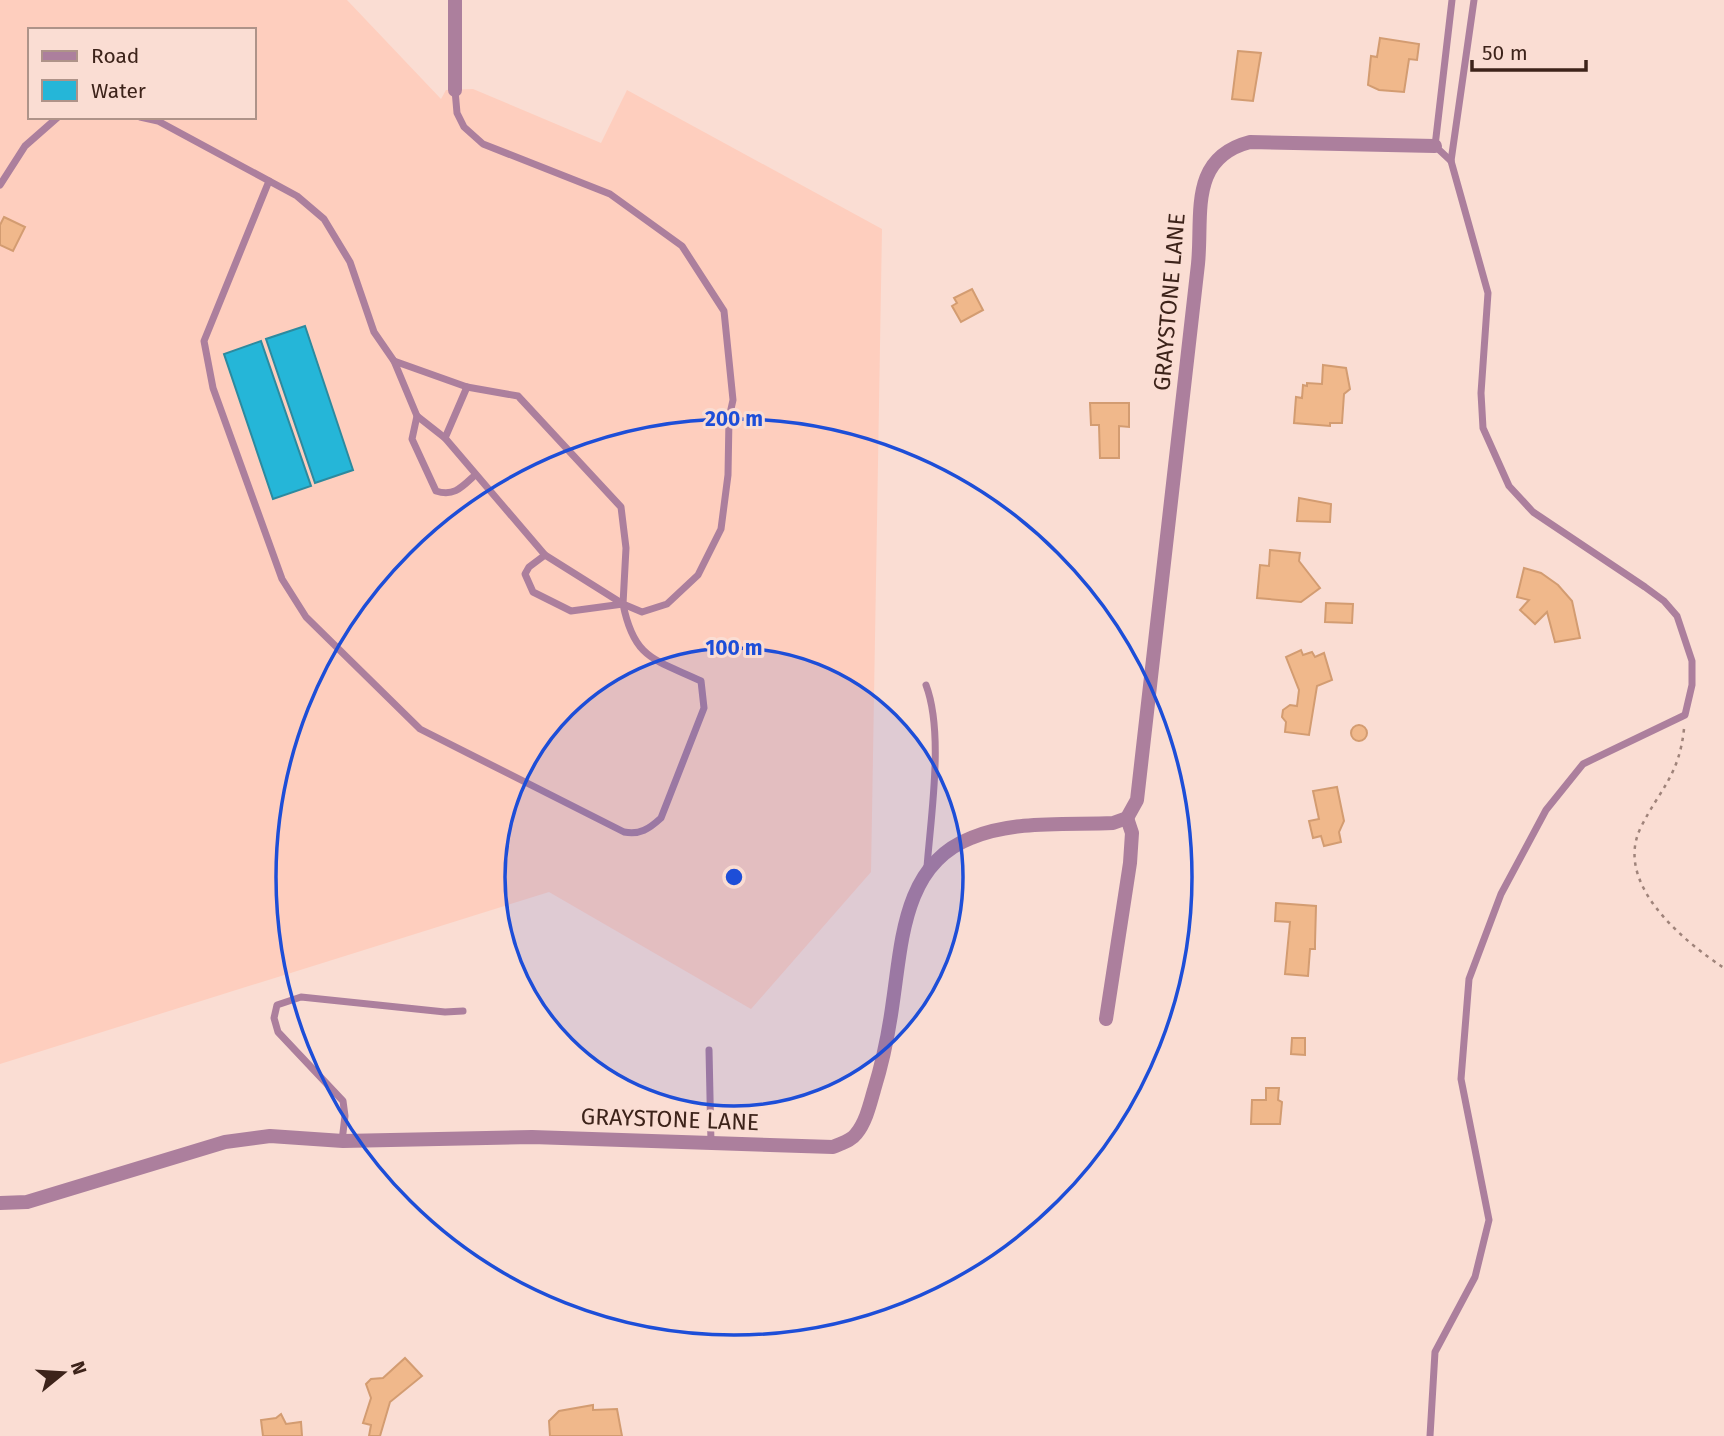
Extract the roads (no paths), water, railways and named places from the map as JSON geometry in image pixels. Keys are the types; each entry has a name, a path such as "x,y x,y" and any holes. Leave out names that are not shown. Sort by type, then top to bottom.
{"street":[{"path":"455,0 455,90"},
{"name":"GRAYSTONE LANE","path":"0,1203 27,1202 225,1142 270,1136 342,1141 481,1136 833,1147 856,1134 867,1112 885,1049 905,921 918,884 927,871 954,846 989,832 1008,827 1113,822 1127,818 1137,800 1149,671 1198,264 1201,200 1209,169 1223,153 1250,142 1435,146"},
{"name":"GRAYSTONE LANE","path":"1105,1019 1130,863 1132,833 1127,818"}],"lane":[{"path":"1451,161 1435,146 1452,0"},
{"path":"1430,1436 1435,1352 1475,1277 1489,1220 1461,1079 1469,979 1501,894 1546,810 1583,764 1685,715 1692,685 1692,661 1677,617 1664,601 1533,512 1509,486 1483,428 1480,393 1488,293 1451,161 1474,0"},
{"path":"149,119 158,121 297,196 324,219 351,262 374,332 394,361 417,416 445,438 545,555 623,604 642,612 667,604 698,575 721,529 728,474 729,418 733,400 724,311 682,247 610,194 483,144 464,127 457,113 455,90"},
{"path":"0,185 25,146 56,119"},
{"path":"269,181 204,341 213,388 282,579 306,617 420,729 624,832 636,834 650,828 661,818 705,708 701,681 646,655 634,642 623,604 626,548 621,507 518,396 467,387 394,361"},
{"path":"445,438 467,387"},
{"path":"417,416 412,439 436,491 446,495 458,491 475,475"},
{"path":"545,555 529,567 525,574 533,592 571,611 623,604"},
{"path":"926,685 934,711 935,741 927,871"},
{"path":"342,1141 345,1116 343,1101 278,1032 274,1018 277,1005 301,997 445,1012 463,1011"},
{"path":"709,1050 711,1144"}],"water":[{"path":"305,326 353,470 315,483 266,339"},
{"path":"261,341 311,486 273,499 224,354"}]}
